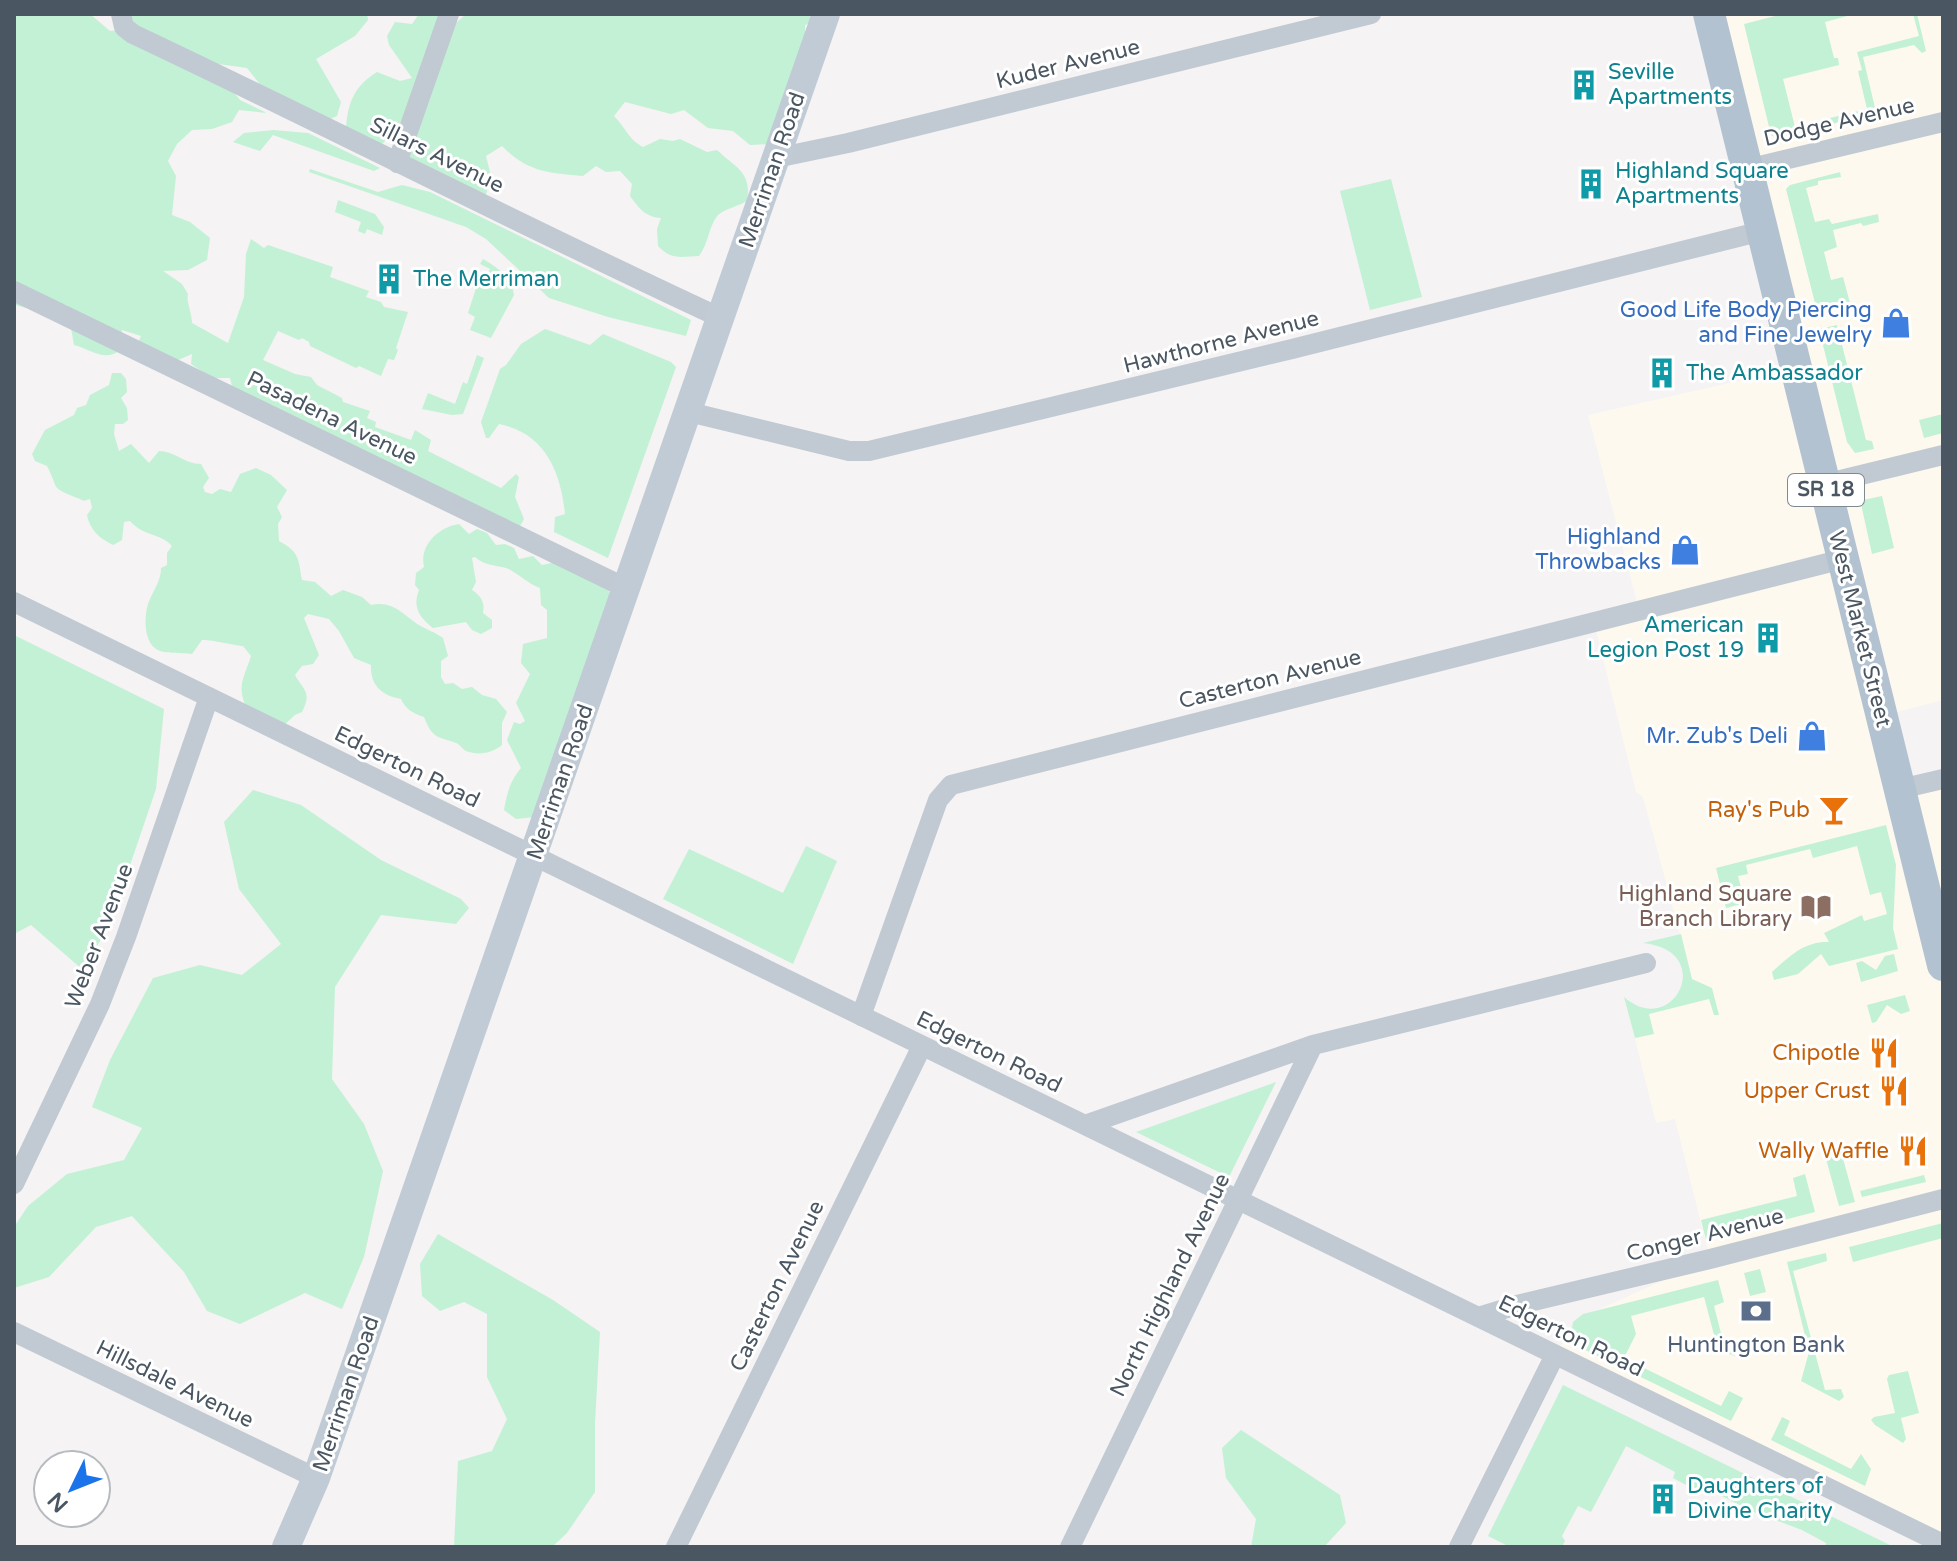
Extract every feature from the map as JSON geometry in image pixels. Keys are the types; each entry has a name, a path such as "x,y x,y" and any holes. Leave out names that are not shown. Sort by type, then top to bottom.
{"main road":[{"name":"Merriman Road","path":"286,1547 316,1478 826,14"},
{"name":"West Market Street","path":"1709,14 1943,965"}],"street":[{"name":"Sillars Avenue","path":"121,14 124,27 133,34 721,318"},
{"path":"397,163 449,14"},
{"name":"Kuder Avenue","path":"776,158 1371,14"},
{"name":"Dodge Avenue","path":"1747,169 1943,122"},
{"name":"Hawthorne Avenue","path":"689,412 849,451 869,451 1762,231"},
{"name":"Pasadena Avenue","path":"14,291 628,589"},
{"path":"1824,484 1943,455"},
{"name":"Casterton Avenue","path":"861,1016 938,800 951,785 1843,559"},
{"name":"Edgerton Road","path":"14,602 1943,1544"},
{"name":"Weber Avenue","path":"14,1184 79,1052 105,991 209,697"},
{"path":"1900,789 1943,779"},
{"path":"1085,1125 1313,1045 1646,963"},
{"name":"North Highland Avenue","path":"1070,1547 1313,1045"},
{"name":"Casterton Avenue","path":"676,1547 922,1046"},
{"name":"Conger Avenue","path":"1478,1317 1943,1199"},
{"name":"Hillsdale Avenue","path":"14,1332 316,1478"},
{"path":"1459,1547 1555,1355"}],"shaded area":[{"path":"1709,14 1943,14 1943,700 1882,716 1900,789 1943,779 1943,1544 1555,1355 1578,1319 1710,1259 1675,1119 1656,1123 1630,1019 1698,1001 1643,797 1636,792 1594,622 1639,610 1588,415 1796,368"}],"green space":[{"path":"14,14 90,14 110,31 129,29 132,14 367,14 368,20 355,36 316,59 341,102 337,116 319,124 263,88 247,68 211,63 240,100 267,113 239,110 232,122 212,129 192,130 177,144 168,161 176,176 172,215 190,222 210,238 207,260 188,270 163,271 182,284 188,294 192,323 228,343 244,297 246,254 251,239 264,248 268,245 333,267 330,277 369,291 366,297 381,302 384,307 408,312 394,360 388,359 381,376 310,346 302,338 299,340 278,331 263,360 295,374 311,377 317,385 342,398 343,402 370,411 367,418 376,422 375,427 411,440 415,430 431,440 428,451 501,488 516,474 519,477 515,497 524,519 520,526 233,390 230,378 212,378 191,364 192,354 168,365 149,366 132,357 141,336 122,330 119,351 108,355 97,354 74,345 67,305 29,308 14,304"},
{"path":"419,14 438,14 456,23 466,14 817,14 813,22 805,25 805,46 771,144 750,145 733,131 708,128 684,110 671,114 625,102 614,116 630,137 643,147 660,139 680,139 707,152 717,150 745,177 747,201 718,215 699,256 682,257 667,254 658,246 657,229 661,218 647,214 636,204 630,196 632,184 620,171 606,172 596,166 583,176 549,172 529,166 502,146 486,156 491,176 486,195 474,203 417,167 390,136 376,150 346,128 354,96 369,77 377,72 400,81 412,78 389,45 387,36 395,22 412,24"},
{"path":"1783,14 1855,14 1825,22 1834,58 1838,58 1839,65 1783,79 1795,127 1824,120 1825,125 1776,138 1771,135 1744,24"},
{"path":"1913,14 1917,14 1926,51 1922,53 1914,45 1863,57 1876,112 1832,124 1830,118 1867,109 1857,52 1919,36"},
{"path":"273,130 308,133 380,168 374,171 273,135 260,151 233,142 244,133"},
{"path":"310,169 378,192 402,185 430,192 691,320 686,336 608,317 549,298 486,239 466,227 309,172"},
{"path":"1840,172 1841,177 1818,181 1818,185 1806,188 1815,222 1829,219 1832,224 1878,214 1879,222 1833,230 1837,247 1824,252 1831,280 1843,277 1850,303 1817,311 1786,189 1790,185"},
{"path":"1391,179 1422,297 1370,310 1340,191"},
{"path":"338,200 375,214 384,227 382,235 367,229 365,234 358,231 361,222 335,212"},
{"path":"483,259 503,274 514,295 491,338 470,330 475,317 468,313 477,285 483,287 490,269 480,264"},
{"path":"1837,325 1866,440 1872,441 1874,449 1855,453 1847,442 1819,329"},
{"path":"545,329 590,345 603,334 671,362 676,367 608,558 554,532 555,517 565,514 563,498 554,469 539,445 515,429 499,424 486,438 481,422 500,369 521,344"},
{"path":"477,355 484,358 463,414 422,409 428,393 455,404 463,382 467,384"},
{"path":"112,373 121,373 126,379 127,392 121,398 127,408 128,420 115,424 114,434 119,451 131,444 149,463 159,451 201,464 209,478 203,487 205,492 212,494 220,489 231,492 240,474 256,468 271,475 287,490 277,507 282,517 278,524 279,541 295,553 302,580 315,582 331,596 343,590 362,597 371,605 391,606 443,638 448,656 441,661 441,677 445,684 453,683 462,689 472,687 482,695 496,699 507,712 502,723 502,745 490,752 476,753 437,736 424,717 410,711 401,699 378,688 371,665 354,658 329,619 308,614 304,618 319,655 313,664 302,666 295,675 306,692 306,700 302,712 283,726 248,711 242,689 251,656 243,646 202,640 192,654 163,652 154,648 146,630 147,610 172,546 130,521 124,522 122,540 113,545 103,539 88,520 87,515 92,508 90,499 84,501 59,489 47,466 35,461 32,454 45,430 86,405 90,395 109,385"},
{"path":"1943,414 1943,433 1924,438 1919,420"},
{"path":"1882,496 1894,548 1872,554 1861,504 1863,500"},
{"path":"459,524 469,534 477,529 487,533 496,545 505,544 514,548 519,559 533,556 542,565 561,561 592,579 595,584 607,587 612,598 534,817 516,819 504,810 514,778 521,768 507,740 514,722 520,724 525,721 516,703 530,674 521,663 523,644 547,638 547,610 541,605 540,588 510,570 475,557 472,558 476,582 472,590 482,600 483,613 492,620 492,628 481,634 472,630 466,622 433,628 428,624 417,607 419,590 415,585 416,573 424,567 425,551 432,538 444,529"},
{"path":"14,635 164,709 156,789 110,924 83,970 31,925 14,934"},
{"path":"253,790 301,805 381,860 461,899 469,908 456,924 381,915 335,987 332,1079 364,1124 383,1171 364,1257 342,1309 305,1293 240,1324 207,1311 184,1272 132,1216 96,1227 49,1277 14,1288 14,1227 28,1206 67,1174 124,1160 142,1128 92,1107 110,1060 153,978 200,965 242,975 281,944 239,889 224,822"},
{"path":"1886,825 1896,865 1893,928 1898,949 1829,966 1821,954 1798,974 1774,980 1772,972 1792,955 1813,944 1829,942 1824,933 1862,915 1864,921 1887,914 1881,892 1870,895 1857,846 1813,858 1810,849 1746,865 1748,874 1738,876 1745,903 1726,908 1716,868"},
{"path":"806,846 837,861 793,964 663,899 689,849 783,893"},
{"path":"1681,934 1692,979 1712,988 1719,1015 1714,1015 1709,999 1649,1014 1654,1034 1635,1038 1624,997 1642,1007 1658,1008 1671,1001 1680,989 1683,975 1679,961 1666,949 1643,943"},
{"path":"1894,954 1898,971 1861,982 1856,963 1862,961 1876,970 1885,956"},
{"path":"1905,995 1910,1011 1901,1014 1887,1005 1876,1022 1872,1023 1867,1005"},
{"path":"1276,1082 1229,1177 1136,1132"},
{"path":"1842,1155 1855,1202 1839,1206 1826,1159"},
{"path":"1805,1174 1815,1212 1706,1240 1701,1220 1797,1196 1793,1178"},
{"path":"1924,1175 1926,1182 1862,1197 1860,1191"},
{"path":"1943,1223 1943,1238 1853,1262 1849,1247"},
{"path":"438,1234 553,1300 600,1332 595,1492 567,1533 552,1547 454,1547 458,1461 492,1451 507,1419 487,1377 487,1314 464,1302 440,1311 422,1296 420,1264"},
{"path":"1826,1253 1827,1261 1793,1271 1825,1390 1841,1389 1844,1397 1839,1401 1801,1381 1809,1352 1787,1262"},
{"path":"1760,1269 1766,1292 1750,1296 1744,1273"},
{"path":"1718,1280 1724,1302 1714,1306 1723,1341 1732,1339 1735,1356 1718,1350 1704,1297 1631,1316 1636,1334 1624,1358 1721,1406 1729,1391 1743,1398 1731,1421 1575,1345 1571,1334 1573,1322 1583,1314"},
{"path":"1908,1371 1919,1413 1901,1418 1906,1439 1903,1443 1871,1420 1895,1413 1887,1379 1889,1375"},
{"path":"1563,1385 1894,1547 1825,1547 1826,1543 1802,1530 1751,1511 1703,1486 1699,1492 1673,1478 1675,1472 1626,1446 1591,1512 1578,1506 1562,1536 1565,1541 1562,1547 1510,1547 1488,1536"},
{"path":"1782,1417 1790,1421 1784,1435 1851,1469 1861,1454 1871,1469 1865,1486 1771,1440"},
{"path":"1241,1430 1340,1495 1346,1523 1324,1547 1251,1547 1256,1519 1226,1478 1222,1448"}],"place":[{"name":"Seville Apartments","path":"1584,85"},
{"name":"Highland Square Apartments","path":"1591,184"},
{"name":"The Merriman","path":"389,279"},
{"name":"Good Life Body Piercing and Fine Jewelry","path":"1896,323"},
{"name":"The Ambassador","path":"1662,373"},
{"name":"Highland Throwbacks","path":"1685,550"},
{"name":"American Legion Post 19","path":"1768,638"},
{"name":"Mr. Zub's Deli","path":"1812,736"},
{"name":"Ray's Pub","path":"1834,810"},
{"name":"Highland Square Branch Library","path":"1816,907"},
{"name":"Chipotle","path":"1884,1053"},
{"name":"Upper Crust","path":"1894,1091"},
{"name":"Wally Waffle","path":"1913,1151"},
{"name":"Huntington Bank","path":"1756,1311"},
{"name":"Daughters of Divine Charity","path":"1663,1499"}]}
